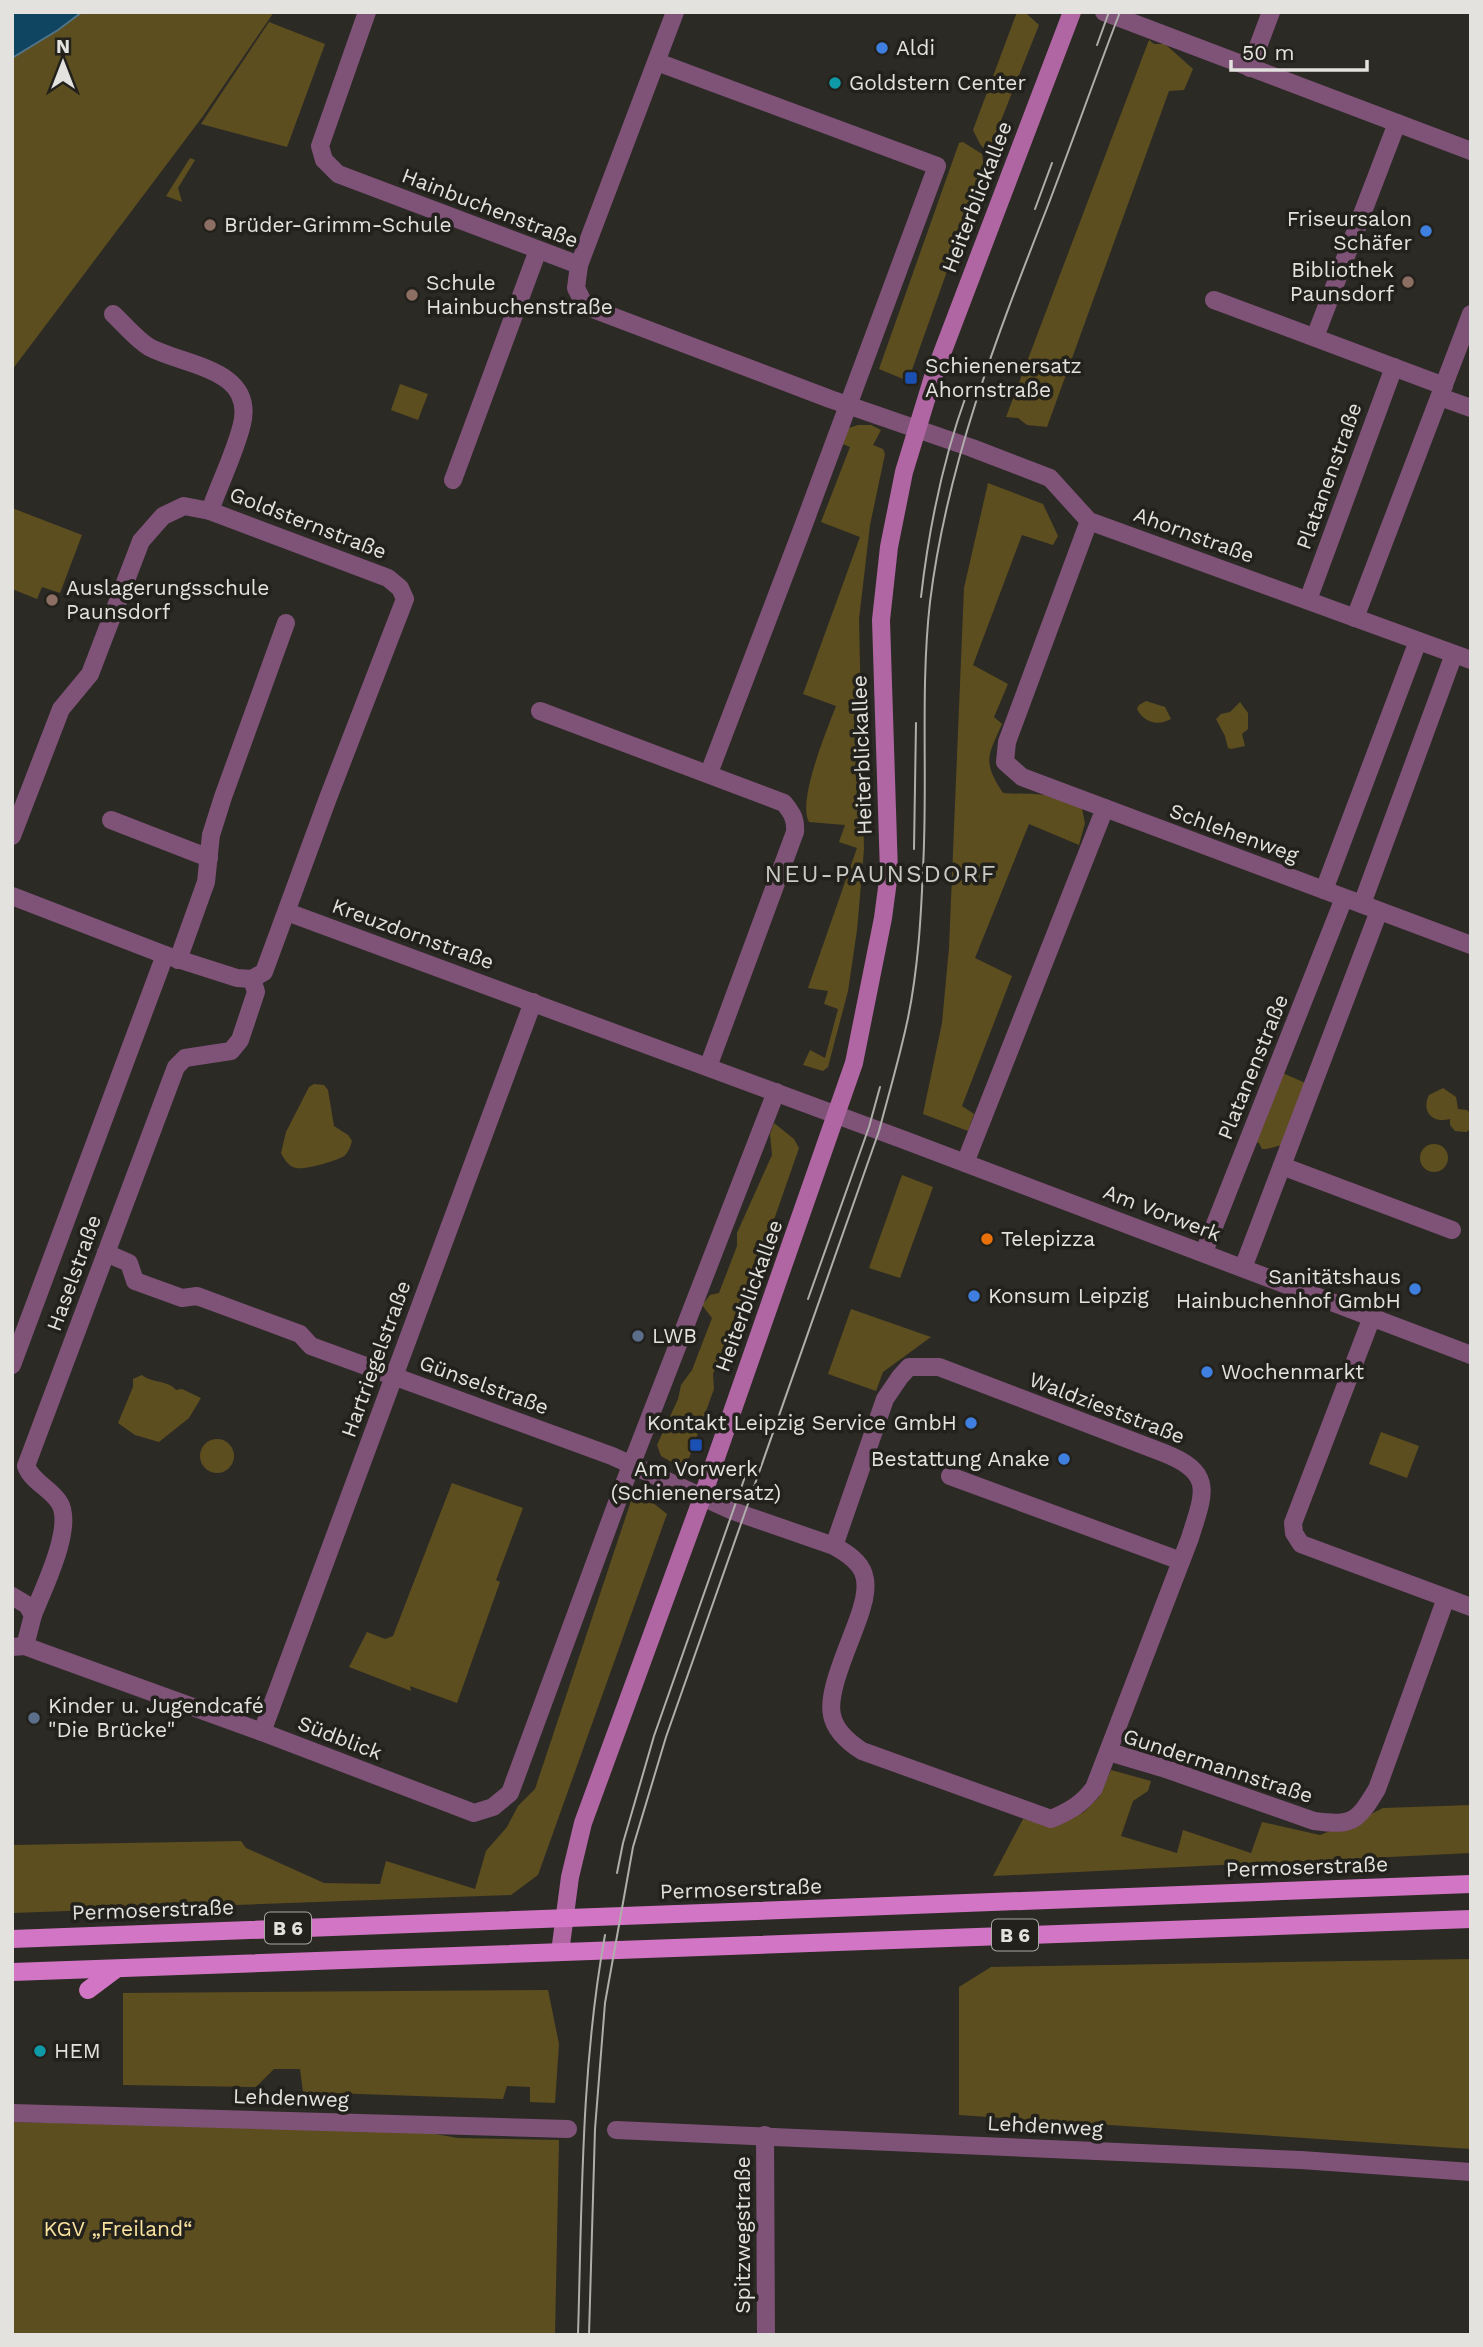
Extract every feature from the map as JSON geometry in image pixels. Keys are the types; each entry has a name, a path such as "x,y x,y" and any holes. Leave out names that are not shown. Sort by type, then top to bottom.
{"main road":[{"name":"Heiterblickallee","path":"560,1952 570,1877 583,1823 702,1498 854,1063 883,918 889,873 881,620 889,547 904,472 933,377 1072,12"},
{"name":"Permoserstraße","path":"12,1939 1471,1884"},
{"name":"B 6","path":"12,1972 1471,1919"},
{"path":"88,1990 118,1968"}],"street":[{"name":"Hainbuchenstraße","path":"367,12 320,146 324,160 338,174 579,265 576,288 584,306 917,429"},
{"path":"579,265 676,12"},
{"path":"1104,12 1471,151"},
{"path":"1250,68 1270,12"},
{"path":"657,62 937,166 709,773"},
{"path":"1315,337 1397,123"},
{"path":"453,480 538,250"},
{"path":"1214,300 1394,367 1471,408"},
{"name":"Goldsternstraße","path":"113,314 148,346 223,376 236,386 242,398 242,424 210,511 388,578 400,588 405,599 287,912"},
{"path":"1355,618 1471,314"},
{"name":"Platanenstraße","path":"1308,600 1394,367"},
{"name":"Ahornstraße","path":"917,429 1051,478 1089,521 1462,657"},
{"path":"12,836 61,709 90,674 141,541 163,516 184,506 210,511"},
{"name":"Schlehenweg","path":"1089,521 1007,742 1005,762 1022,777 1471,945"},
{"name":"Haselstraße","path":"13,1363 171,957 206,882 211,835 223,796 286,623"},
{"path":"1324,890 1419,641"},
{"path":"1243,1268 1282,1166 1370,908 1462,657"},
{"path":"540,711 784,803 796,822 795,832 708,1067"},
{"path":"965,1163 1105,808"},
{"path":"111,820 209,858"},
{"path":"12,896 171,957 237,978 251,979 264,972 287,912"},
{"name":"Platanenstraße","path":"1204,1252 1344,898"},
{"name":"Kreuzdornstraße","path":"287,912 837,1115"},
{"name":"Haselstraße","path":"19,1646 61,1541 65,1517 59,1502 29,1473 26,1466 176,1067 185,1058 231,1051 240,1040 256,992 251,979"},
{"name":"Hartriegelstraße","path":"262,1732 534,1002"},
{"path":"632,1464 776,1092"},
{"name":"Am Vorwerk","path":"837,1115 1471,1354"},
{"path":"1282,1166 1452,1230"},
{"name":"Günselstraße","path":"106,1253 129,1263 135,1281 182,1298 197,1296 288,1329 300,1334 311,1346 632,1464 702,1498"},
{"path":"1372,1317 1293,1523 1294,1533 1301,1544 1471,1607"},
{"name":"Waldzieststraße","path":"834,1546 885,1399 909,1367 939,1367 1172,1456 1196,1470 1201,1480 1201,1502 1109,1752"},
{"name":"Südblick","path":"19,1646 262,1732 474,1813 493,1807 510,1793 632,1464"},
{"path":"950,1476 1181,1561"},
{"path":"702,1498 834,1546"},
{"name":"Gundermannstraße","path":"834,1546 850,1555 864,1574 865,1596 835,1686 831,1714 837,1729 862,1751 1051,1819 1073,1810 1084,1801 1094,1788 1109,1752 1314,1821 1340,1824 1363,1813 1377,1788 1446,1598"},
{"path":"12,1596 27,1605 33,1615"},
{"name":"Lehdenweg","path":"12,2113 568,2129"},
{"name":"Lehdenweg","path":"616,2130 1301,2160 1471,2172"},
{"name":"Spitzwegstraße","path":"765,2136 766,2335"}],"green space":[{"path":"12,12 274,12 203,116 12,370"},
{"path":"1017,12 1027,14 1039,25 988,153 973,130"},
{"path":"269,22 325,44 287,147 201,124"},
{"path":"1149,40 1154,44 1165,44 1193,69 1184,90 1169,91 1047,427 1027,425 1018,418 1006,417"},
{"path":"963,142 982,154 984,167 908,381 879,369 959,143"},
{"path":"190,158 195,160 178,188 182,202 166,196"},
{"path":"400,384 428,394 418,420 391,410"},
{"path":"871,425 881,430 873,445 883,449 885,454 870,525 859,619 864,849 857,930 848,991 828,1067 823,1071 803,1065 810,1050 825,1058 838,1009 824,1004 828,991 808,988 857,848 839,842 845,825 809,822 806,812 810,782 836,706 803,694 860,537 821,522 850,447 840,443 849,428"},
{"path":"988,483 1043,504 1058,536 1053,545 1022,535 973,665 1008,684 994,717 1002,724 989,758 990,766 1003,793 1064,799 1082,809 1085,823 1079,845 1029,824 975,958 1012,976 962,1106 974,1114 968,1131 923,1114 942,1023 949,948 964,588"},
{"path":"12,508 82,535 60,593 42,587 37,599 12,589"},
{"path":"1146,701 1165,707 1171,719 1156,723 1147,720 1137,709"},
{"path":"1240,702 1248,713 1248,729 1242,734 1245,746 1231,749 1228,748 1216,719 1221,714 1230,712"},
{"path":"1278,1071 1310,1085 1287,1145 1262,1149 1259,1143 1250,1140"},
{"path":"314,1084 324,1085 328,1090 334,1126 352,1141 347,1153 340,1158 328,1163 296,1168 285,1160 281,1153 286,1132 309,1087"},
{"path":"1443,1088 1456,1097 1458,1109 1467,1110 1471,1114 1471,1129 1466,1132 1455,1131 1450,1125 1450,1119 1438,1120 1427,1111 1429,1095"},
{"path":"774,1123 794,1139 799,1148 762,1254 748,1282 713,1374 714,1389 689,1458 677,1465 661,1456 657,1445 678,1399 681,1385 692,1370 712,1318 702,1305 710,1295 719,1293 737,1246 737,1233 772,1155 770,1134"},
{"path":"1434,1144 1444,1148 1448,1158 1444,1168 1434,1172 1424,1168 1420,1158 1424,1148"},
{"path":"902,1175 933,1187 900,1278 869,1268"},
{"path":"851,1309 931,1337 883,1372 876,1391 828,1374"},
{"path":"142,1375 201,1398 189,1418 159,1442 135,1435 118,1423 133,1387 133,1379"},
{"path":"1381,1432 1419,1446 1407,1478 1369,1464"},
{"path":"217,1439 229,1444 234,1456 229,1468 217,1473 205,1468 200,1456 205,1444"},
{"path":"452,1483 523,1508 496,1580 500,1582 457,1703 410,1686 411,1691 349,1667 367,1632 385,1639 393,1636"},
{"path":"631,1501 653,1503 667,1514 538,1875 511,1895 12,1913 12,1845 241,1841 246,1848 324,1883 380,1884 386,1861 475,1889 486,1851 507,1827 518,1806 535,1789"},
{"path":"1111,1770 1151,1781 1148,1791 1133,1801 1121,1836 1177,1853 1183,1830 1251,1853 1262,1822 1320,1835 1383,1808 1471,1805 1471,1853 993,1876 1023,1819 1057,1825 1084,1812 1099,1797"},
{"path":"1471,1959 1471,2149 959,2115 959,1987 991,1967"},
{"path":"548,1990 559,2044 555,2103 530,2102 530,2087 507,2086 503,2099 303,2092 300,2069 274,2069 256,2087 123,2085 123,1993"},
{"name":"KGV „Freiland“","path":"12,2122 418,2131 458,2138 559,2140 555,2335 12,2335"}],"water":[{"path":"12,12 82,12 12,58"}],"tram line":[{"path":"1097,45 1109,12"},
{"path":"589,2335 595,2129 605,2003 633,1847 666,1737 879,1131 905,1032 918,943 924,835 927,635 930,602 948,500 992,353 1120,12"},
{"path":"1035,209 1052,163"},
{"path":"921,597 938,494 967,393"},
{"path":"914,849 916,723"},
{"path":"808,1299 869,1127 880,1087"},
{"path":"617,1873 654,1736 747,1471"},
{"path":"578,2335 587,2084 605,1935"}],"place":[{"name":"Aldi","path":"882,48"},
{"name":"Goldstern Center","path":"835,83"},
{"name":"Brüder-Grimm-Schule","path":"210,225"},
{"name":"Friseursalon Schäfer","path":"1426,231"},
{"name":"Bibliothek Paunsdorf","path":"1408,282"},
{"name":"Schule Hainbuchenstraße","path":"412,295"},
{"name":"Schienenersatz Ahornstraße","path":"911,378"},
{"name":"Auslagerungsschule Paunsdorf","path":"52,600"},
{"name":"Telepizza","path":"987,1239"},
{"name":"Sanitätshaus Hainbuchenhof GmbH","path":"1415,1289"},
{"name":"Konsum Leipzig","path":"974,1296"},
{"name":"LWB","path":"638,1336"},
{"name":"Wochenmarkt","path":"1207,1372"},
{"name":"Kontakt Leipzig Service GmbH","path":"971,1423"},
{"name":"Am Vorwerk (Schienenersatz)","path":"696,1445"},
{"name":"Bestattung Anake","path":"1064,1459"},
{"name":"Kinder u. Jugendcafé \"Die Brücke\"","path":"34,1718"},
{"name":"HEM","path":"40,2051"}],"district":[{"name":"NEU-PAUNSDORF","path":"881,874"}]}
